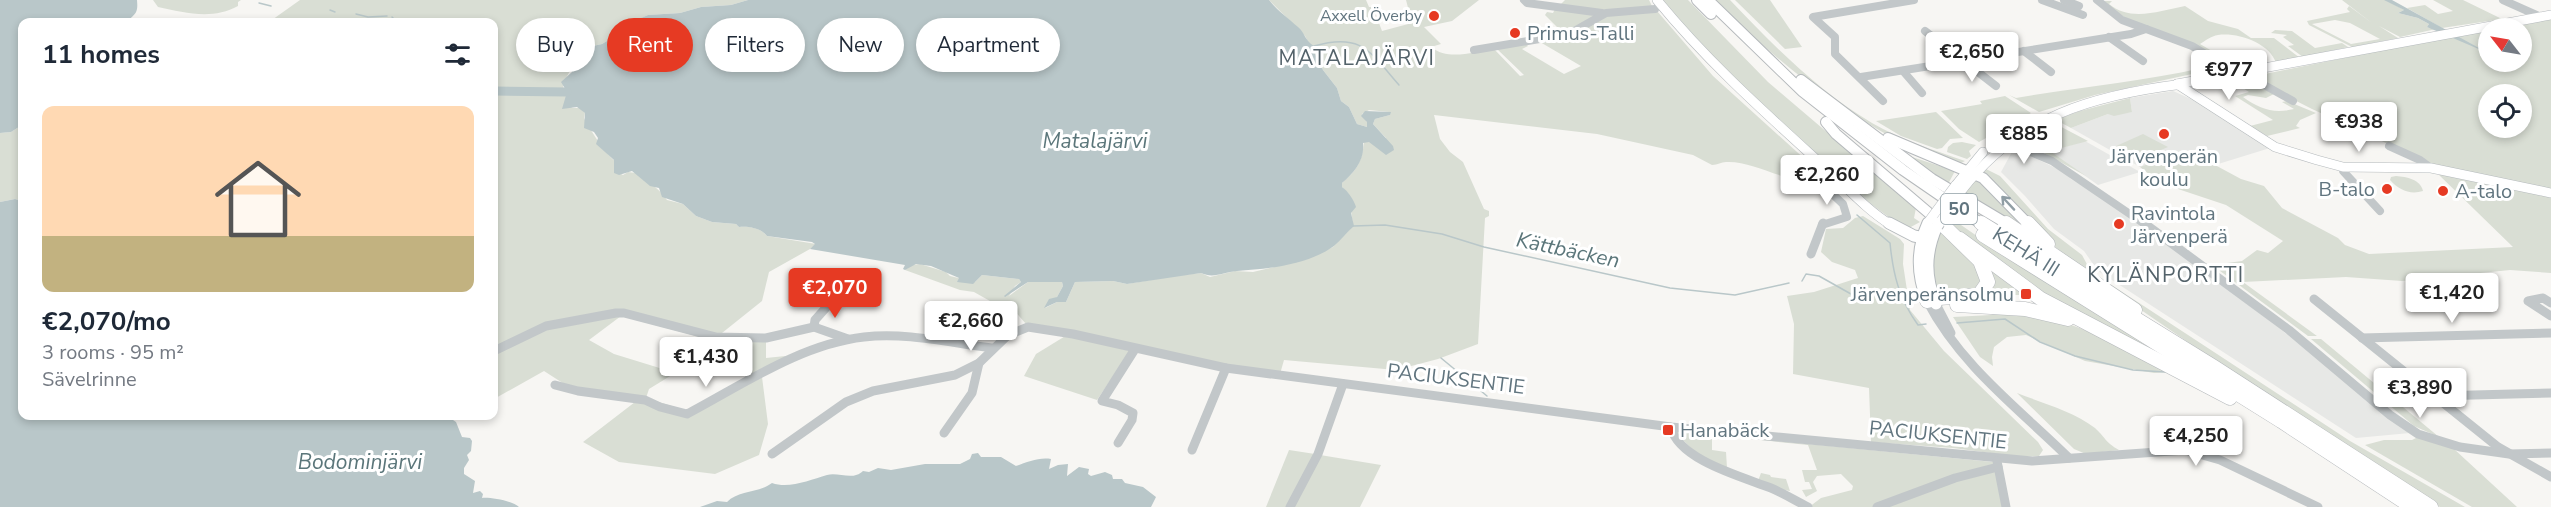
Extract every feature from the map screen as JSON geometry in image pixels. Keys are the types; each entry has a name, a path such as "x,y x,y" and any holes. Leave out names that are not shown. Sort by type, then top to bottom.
{"highway":[{"name":"KEHÄ III","path":"1697,0 1766,69 1826,122 1894,173 1980,233 2271,415 2412,507"},
{"name":"KEHÄ III","path":"1708,0 1802,91 1887,159 1988,228 2214,367 2432,507"},
{"path":"1727,20 1792,74 1932,178 2078,270 2214,367"},
{"path":"1848,116 1909,149 1969,172 1994,187 2049,245 2078,270"},
{"path":"1826,122 1836,134 1960,239 2030,292 2222,393 2412,507"},
{"path":"1932,301 1979,295 1987,286 1988,277 1985,269 1960,239"},
{"path":"1932,301 2006,306 2050,314 2111,335"}],"main road":[{"path":"1656,4 1722,76 1840,182 1896,227 1925,237"},
{"path":"1932,301 1925,237 1982,153 2004,141 2026,123 2088,103 2177,84 2551,15"},
{"path":"2177,84 2275,147 2343,167 2431,168 2551,193"}],"street":[{"path":"1524,0 1527,3 1582,12 1606,13 1656,4"},
{"path":"1883,101 1835,54 1835,36 1814,16 1887,2 1914,0"},
{"path":"2042,0 2083,15"},
{"path":"2064,0 2079,6"},
{"path":"2099,0 2107,0"},
{"path":"2099,0 2113,14 2146,29 2179,40 2293,101"},
{"path":"2502,0 2541,17"},
{"path":"1474,50 1569,34 1606,13"},
{"path":"1861,77 2109,38 2146,29"},
{"path":"1925,31 1996,86"},
{"path":"2109,38 2143,60"},
{"path":"2024,51 2050,72"},
{"path":"1903,71 1922,93"},
{"path":"2004,141 2060,167 2111,199 2255,304 2405,426 2440,443 2509,454 2551,453"},
{"path":"2390,146 2420,160 2431,168"},
{"path":"2343,167 2343,171 2380,211"},
{"path":"1810,254 1823,222 1847,217 1843,204 1826,188 1833,183 1840,182"},
{"path":"814,327 815,320 831,302 818,292"},
{"path":"2551,303 2543,298 2528,301 2551,316"},
{"path":"2314,299 2509,454 2551,477"},
{"path":"1932,301 1975,368 2068,458"},
{"path":"498,349 546,326 616,313 624,313 716,337 766,338 814,327 848,340"},
{"name":"PACIUKSENTIE","path":"979,363 1008,334 1028,327 1073,333 1226,368 1671,427 1997,463 2157,450 2185,450 2220,460 2318,507"},
{"path":"2362,338 2549,335"},
{"path":"555,385 578,391 645,400 660,407 687,414 805,354 848,340 878,337 992,348"},
{"path":"1118,442 1132,420 1133,413 1118,405 1102,401 1135,349"},
{"path":"772,454 846,402 873,391 950,377 979,363 975,392 944,433"},
{"path":"1192,450 1226,368"},
{"path":"1290,507 1318,454 1343,384"},
{"path":"2434,396 2551,393"},
{"path":"1671,427 1672,432 1684,446 1704,463 1762,485 1808,507"},
{"path":"1878,507 1997,463 2006,507"}],"shaded area":[{"path":"153,0 241,0 238,6 219,13 199,14 158,7"},
{"path":"300,0 748,0 731,5 701,7 680,13 648,15 642,18 607,18 607,41 595,46 595,18 516,18 516,72 569,72 563,87 567,92 566,100 572,108 581,108 585,113 584,118 589,127 614,160 615,171 623,175 628,172 636,173 656,188 667,200 683,204 696,216 712,222 751,227 767,236 816,244 769,272 762,301 717,337 766,338 766,358 805,354 762,377 768,424 759,455 715,474 619,462 583,442 635,402 572,389 544,371 498,397 498,18 275,18","holes":["621,316 700,337 666,370 614,354 589,340","723,356 749,380 688,411 646,398 649,389 698,359"]},
{"path":"1269,0 1366,0 1369,7 1373,7 1382,31 1412,23 1406,0 1479,0 1452,21 1424,27 1441,44 1431,47 1453,55 1494,49 1520,76 1524,75 1497,49 1526,44 1528,46 1522,49 1564,74 1581,66 1540,42 1601,16 1657,11 1713,76 1829,181 1804,182 1738,163 1724,162 1712,165 1693,155 1597,134 1434,115 1440,139 1450,152 1463,162 1484,209 1489,211 1489,216 1485,218 1478,344 1438,359 1396,370 1284,360 1280,374 1254,371 1026,324 1013,309 997,305 974,292 960,290 905,270 912,265 920,264 946,272 950,276 975,282 982,275 1019,279 1021,282 1015,286 1009,296 1028,282 1062,282 1063,286 1057,297 1045,308 1057,302 1066,302 1075,282 1113,281 1127,284 1201,273 1210,277 1235,271 1253,272 1307,259 1333,247 1353,226 1349,194 1342,187 1342,183 1358,165 1364,142 1386,138 1373,124 1375,119 1390,115 1389,112 1369,110 1362,114 1367,127 1357,124 1349,107 1341,101 1337,88 1323,70 1305,36"},
{"path":"1565,0 1649,0 1653,8 1612,11 1558,7"},
{"path":"1662,0 1688,0 1768,82 1916,208 1914,218 1920,222 1909,228 1894,221 1871,204 1726,75"},
{"path":"1714,0 1730,0 1815,82 1872,123 1894,135 1965,161 1957,165 1912,147 1847,111 1778,59"},
{"path":"1735,0 1770,0 1802,47 1785,49"},
{"path":"2342,0 2392,0 2390,2 2404,10 2398,13 2418,18 2429,24 2427,27 2436,29 2400,37 2379,26 2398,38 2352,47 2309,25 2307,21 2350,12 2347,9 2349,6 2372,23","holes":["2335,20 2350,23 2380,39 2351,44 2312,24"]},
{"path":"2433,0 2463,0 2500,18 2478,18 2478,23 2442,28 2407,8 2425,5 2438,14 2453,11"},
{"path":"2112,1 2109,4 2126,13 2136,14 2185,6 2208,21 2238,29 2251,38 2274,38 2300,58 2276,63 2273,56 2260,45 2234,35 2213,36 2200,44 2212,51 2204,51 2133,23 2103,2"},
{"path":"1555,9 1600,14 1563,33 1545,15 1547,12 1553,13"},
{"path":"2551,18 2551,191 2436,166 2312,109 2273,89 2255,76 2478,31 2478,72 2532,72 2532,21"},
{"path":"2275,30 2292,31 2315,48 2342,43 2348,47 2303,57 2288,46 2294,45 2283,37 2287,35 2271,33"},
{"path":"2202,68 2206,71 2095,95 2039,112 2009,95 2016,98"},
{"path":"2244,80 2274,94 2266,98 2248,95 2243,97 2255,105 2273,111 2294,109 2282,102 2287,101 2316,113 2300,120 2296,126 2300,128 2267,136 2250,126 2273,120 2235,96 2249,92 2232,81"},
{"name":"Järvenperän koulu","path":"2173,91 2200,103 2270,148 2215,165 2189,162 2171,155 2140,167 2071,128 2108,114 2132,112 2130,98"},
{"path":"2005,96 2031,113 1979,142 1959,129 1941,111 1982,104 1980,101"},
{"path":"2130,98 2132,112 2114,116 2108,114 2071,128 2056,120 2080,111"},
{"path":"1936,112 1963,138 1950,139 1942,148 1937,149 1901,136 1876,121"},
{"path":"2052,122 2088,141 2050,151 2086,176 2024,142"},
{"path":"18,128 18,200 0,202 0,133 11,132"},
{"path":"2143,134 2168,147 2138,160 2114,147"},
{"path":"2085,141 2140,172 2098,185 2050,151"},
{"path":"1953,143 1976,145 1969,151 1971,156 1967,159 1947,152 1948,147"},
{"path":"2014,148 2064,172 2071,179 2123,211 2279,328 2410,433 2356,438 2098,271 2084,251 2054,229 2001,172"},
{"path":"2171,155 2189,162 2215,165 2241,179 2264,186 2282,208 2338,238 2345,245 2369,254 2513,247 2438,174 2551,195 2551,273 2510,270 2402,281 2346,277 2243,282 2317,336 2308,336 2212,265 2242,261 2257,250 2268,253 2283,241 2226,205 2142,177 2149,174 2140,167"},
{"path":"1909,156 1955,171 1947,186"},
{"path":"1982,167 2000,176 2048,229 2082,255 2089,268 2101,278 2350,441 2465,507 2440,507 2192,345 2096,279 2055,247 1980,173"},
{"path":"2391,177 2416,181 2423,191 2409,192 2401,189 2390,180"},
{"path":"1977,178 2030,231 1962,195"},
{"path":"1863,216 1900,239 1904,244 1903,264 1910,310 1944,351 2038,442 2043,450 2039,456 2020,457 1953,448 1871,442 1869,388 1793,374 1794,324 1787,296 1814,292 1858,278 1855,270 1832,262 1821,252 1826,229 1843,228 1855,218"},
{"path":"1948,216 2003,254 2212,382 2033,290 1945,221"},
{"path":"1939,233 1958,241 1983,276 1977,290 1940,292 1935,286 1933,252"},
{"path":"1989,269 2023,295 2006,295 1996,302 1978,299"},
{"path":"1995,313 2038,316 2072,325 2105,339 2168,372 2154,373 2085,361 2026,335 2007,337 1994,347 1993,366 1980,357 1953,317"},
{"path":"1067,335 1130,351 1097,400 1024,376 1036,354"},
{"path":"2311,339 2321,339 2439,437 2414,426"},
{"path":"2017,393 2086,422 2119,450 2086,454 2074,449"},
{"path":"1674,431 1993,462 2003,507 1809,507 1821,498 1852,490 1853,486 1841,474 1817,476 1813,482 1817,491 1806,497 1802,490 1812,489 1809,482 1805,482 1802,470 1817,470 1808,445 1712,435 1712,450 1726,452 1727,468 1758,481 1761,473 1786,479 1790,491 1772,488 1705,462"},
{"path":"2418,437 2454,449 2517,507 2472,507 2365,445 2384,440 2412,440"},
{"path":"1289,450 1315,454 1287,507 1266,507"},
{"path":"1320,455 1381,465 1360,507 1292,507"}],"water":[{"path":"0,0 137,0 136,12 130,18 18,18 18,128 11,132 0,133"},
{"name":"Matalajärvi","path":"748,0 1269,0 1300,29 1314,46 1314,52 1323,70 1337,88 1341,101 1349,107 1357,124 1367,127 1367,122 1361,116 1365,111 1391,112 1390,115 1375,119 1373,124 1394,150 1386,155 1369,142 1363,143 1358,166 1342,183 1342,187 1354,201 1356,207 1351,213 1354,226 1334,246 1312,258 1274,267 1214,275 1201,273 1127,284 1113,281 1075,282 1066,302 1057,302 1044,308 1049,299 1057,297 1063,286 1062,282 1028,282 1005,297 1021,282 1019,279 982,275 973,284 957,282 959,278 931,266 916,264 905,270 903,269 905,265 810,249 815,244 812,242 767,236 754,228 712,222 696,216 683,204 662,197 659,188 650,186 632,171 619,175 614,173 614,160 596,144 598,138 594,132 584,128 585,113 577,107 562,109 567,92 561,82 572,72 595,72 595,46 607,41 607,72 693,72 693,18 641,18 648,15 680,13 701,7 731,5"},
{"path":"2384,0 2392,0 2478,49 2427,27 2429,24 2418,18 2398,13 2404,10"},
{"name":"Bodominjärvi","path":"18,200 18,420 453,420 462,437 470,438 472,441 464,474 475,481 473,493 480,491 483,494 482,498 501,500 519,507 0,507 0,202"},
{"path":"978,453 981,457 1001,457 1016,466 1038,459 1051,459 1049,469 1068,464 1067,476 1079,467 1089,469 1088,474 1091,476 1105,472 1112,475 1113,479 1122,479 1125,483 1143,487 1156,497 1151,507 700,507 717,501 727,502 737,495 772,483 792,484 832,474 850,476 878,468 891,470 925,464 960,464 970,459 972,454"}],"waterway":[{"path":"259,3 271,6"},
{"path":"330,10 335,12"},
{"path":"356,14 368,17 387,16"},
{"path":"1314,46 1330,42 1354,43 1372,54 1399,85"},
{"path":"498,91 567,92"},
{"path":"1857,215 1890,243 1895,276 1906,306 1918,325 1926,324"},
{"name":"Kättbäcken","path":"1353,226 1385,225 1442,234 1484,247 1670,288 1735,295 1789,283"},
{"path":"1802,281 1806,274 1819,276 1851,294 1878,292 1898,296"},
{"path":"1957,323 2005,319 2040,342 2075,356 2133,370 2165,372"},
{"path":"1441,358 1487,396"}],"place":[{"name":"Axxell Överby","path":"1434,16"},
{"name":"Primus-Talli","path":"1515,33"},
{"name":"Järvenperän koulu","path":"2164,134"},
{"name":"B-talo","path":"2387,189"},
{"name":"A-talo","path":"2443,191"},
{"name":"Ravintola Järvenperä","path":"2119,224"},
{"name":"Järvenperänsolmu","path":"2026,294"},
{"name":"Hanabäck","path":"1668,430"}],"district":[{"name":"MATALAJÄRVI","path":"1357,58"},
{"name":"KYLÄNPORTTI","path":"2166,275"}]}
